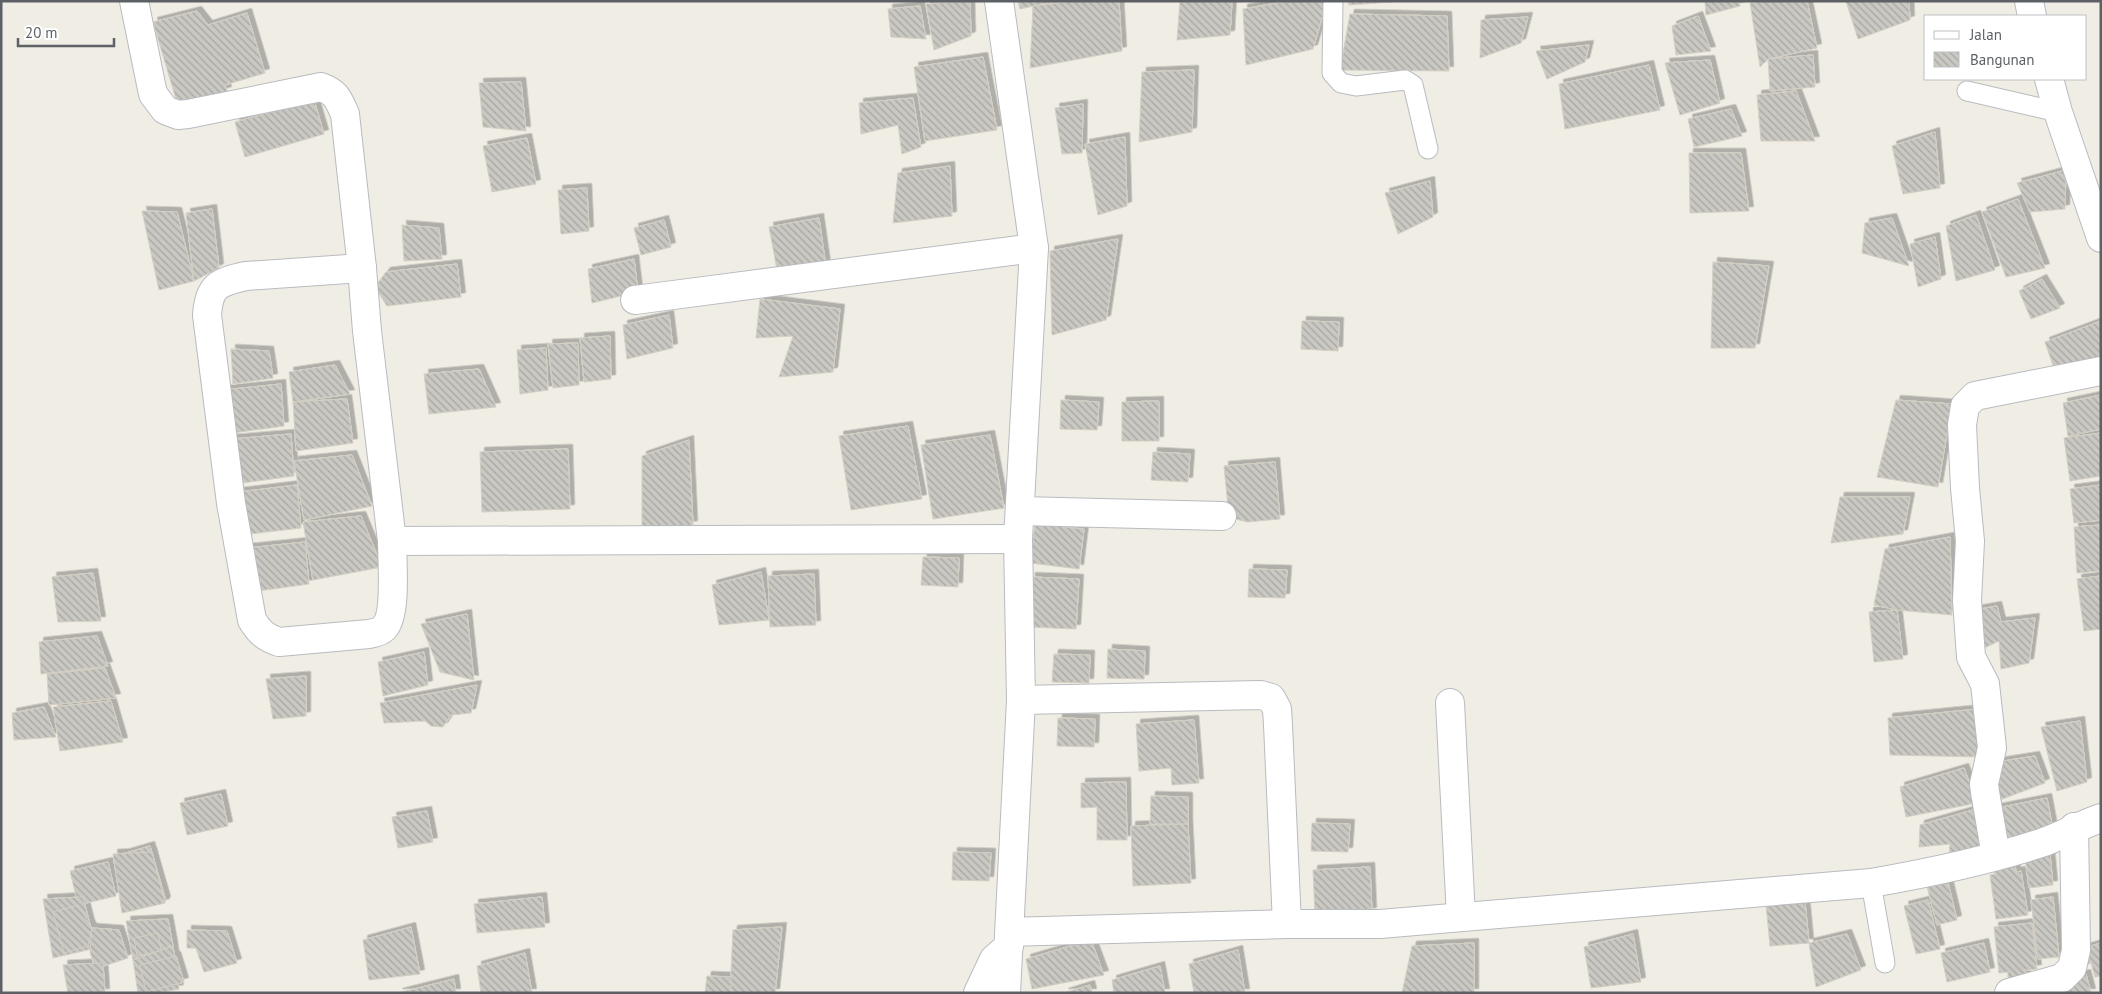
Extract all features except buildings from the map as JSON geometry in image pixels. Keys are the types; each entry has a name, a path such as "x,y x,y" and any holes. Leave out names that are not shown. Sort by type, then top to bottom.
{"street":[{"path":"134,1 153,94 165,110 178,115 188,114 321,87 333,91 345,114 362,268 367,331 392,541 391,611 385,627 379,632 279,642 268,639 257,630 252,620 231,503 207,316 208,299 215,286 227,280 246,276 362,268"},
{"path":"999,1 1034,248 1018,538 1022,700 1006,993"},
{"path":"2028,1 2032,15"},
{"path":"2049,80 2058,112 2101,238"},
{"path":"635,300 1034,248"},
{"path":"1996,856 1984,784 1992,748 1985,684 1971,657 1967,600 1970,541 1963,452 1962,424 1965,406 1975,396 2101,370"},
{"path":"1020,511 1222,516"},
{"path":"392,541 1018,538"},
{"path":"1022,700 1261,695 1270,698 1277,709 1288,924"},
{"path":"1450,703 1461,917"},
{"path":"1009,939 1288,924 1380,924 1871,883 1941,871 1996,856 2045,841 2074,827 2101,818"},
{"path":"2009,993 2062,978 2072,968 2076,950 2074,827"},
{"path":"978,993 994,959 1009,939"}],"lane":[{"path":"1333,1 1332,73 1341,83 1356,86 1405,80 1413,86 1428,149"},
{"path":"1967,91 2058,112"},
{"path":"1871,883 1885,963"}]}
